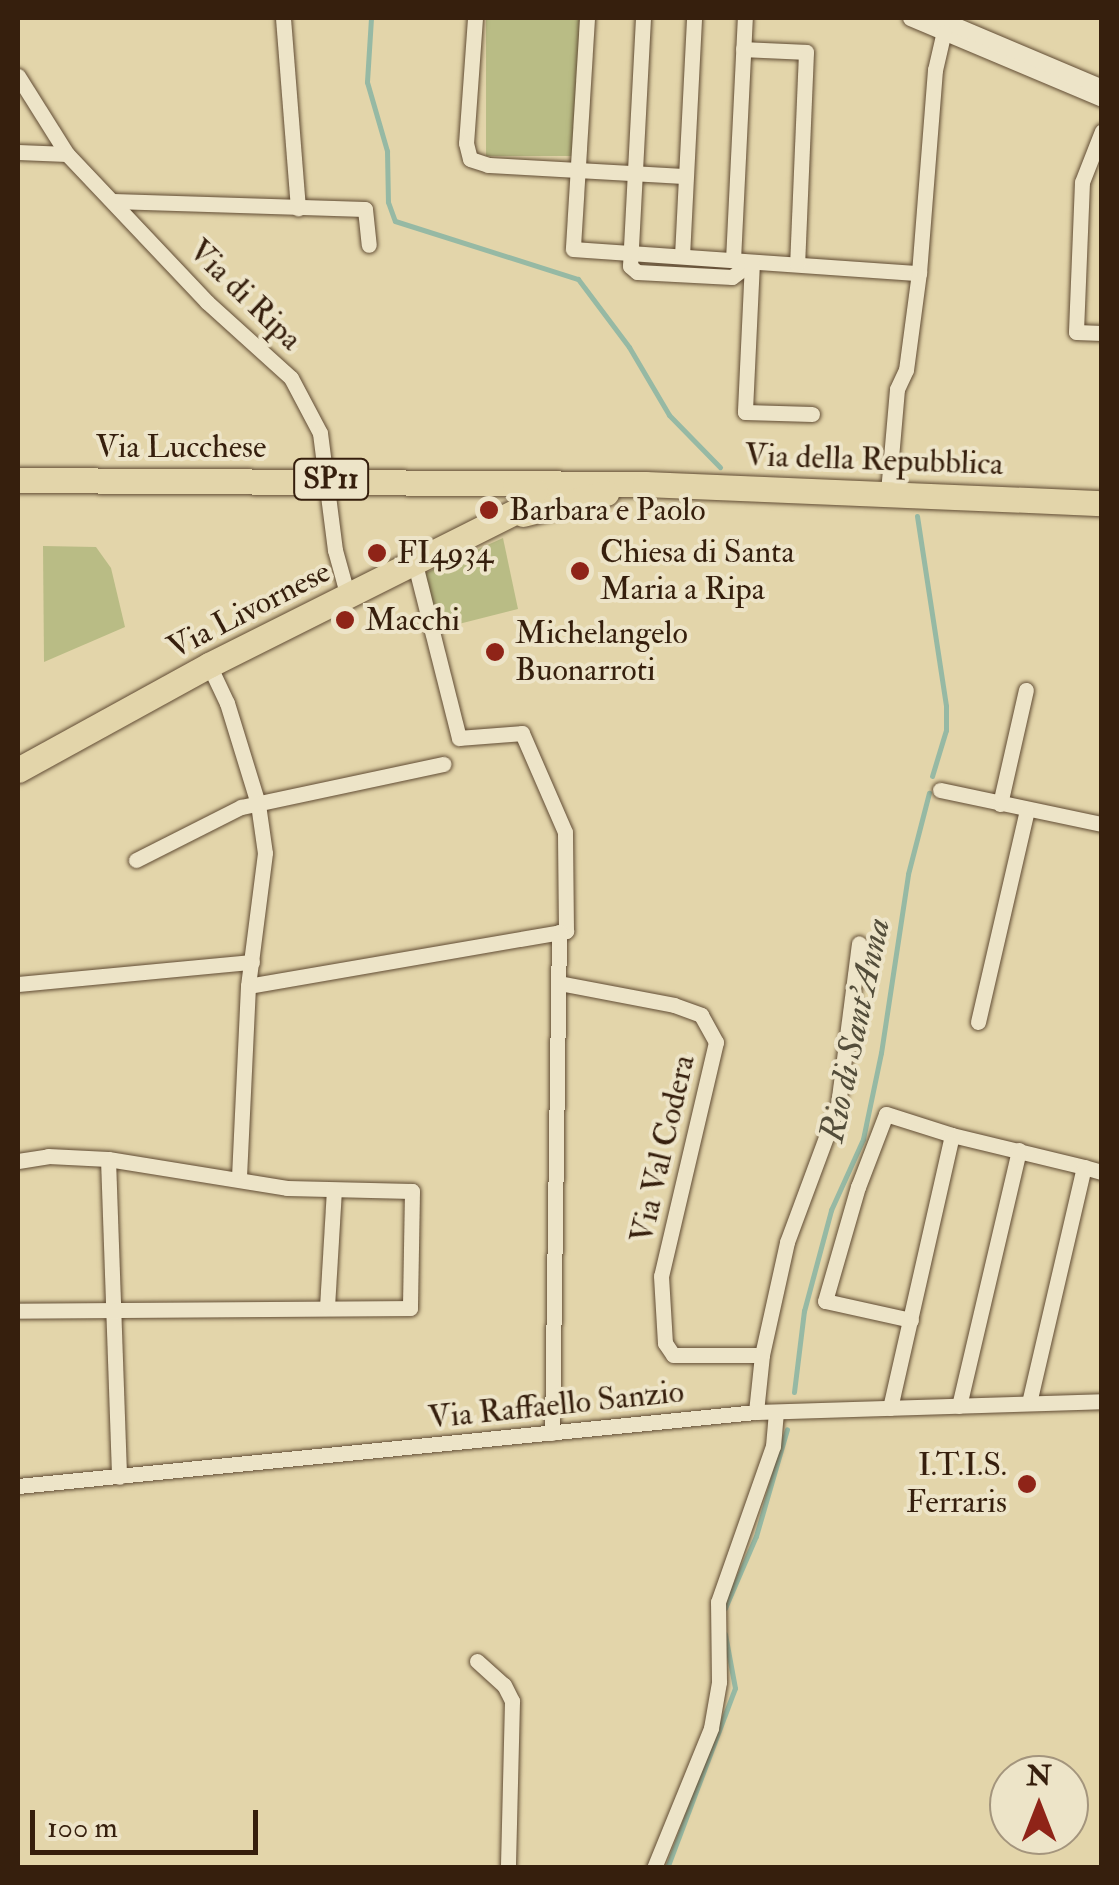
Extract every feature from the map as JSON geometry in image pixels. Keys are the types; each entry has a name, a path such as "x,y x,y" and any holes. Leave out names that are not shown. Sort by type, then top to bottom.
{"main road":[{"name":"Via Lucchese","path":"18,480 645,484"},
{"path":"513,517 538,497 536,491 515,484"},
{"name":"Via della Repubblica","path":"645,484 1102,503"},
{"name":"Via Livornese","path":"18,770 209,665 513,517 645,484"}],"street":[{"path":"282,18 298,208"},
{"path":"475,18 466,143 470,159 488,165 684,176"},
{"path":"587,18 573,248 919,273"},
{"path":"642,18 630,266 637,272 732,277 752,262"},
{"path":"682,256 694,18"},
{"path":"733,260 744,18"},
{"path":"910,18 942,25 1102,87"},
{"path":"942,25 1102,99"},
{"path":"888,492 896,388 906,370 919,273 942,25"},
{"path":"743,49 806,52 797,264"},
{"name":"Via di Ripa","path":"18,76 68,154 207,302 291,378 320,433 335,550 348,597"},
{"path":"1102,131 1082,182 1076,332 1102,332"},
{"path":"18,152 68,154"},
{"path":"113,201 365,209 370,245"},
{"path":"752,262 745,412 812,414"},
{"path":"415,564 459,738 522,733 565,832 552,1433"},
{"path":"209,665 227,704 258,804 265,853 248,986 239,1178"},
{"path":"1000,804 1026,690"},
{"path":"136,860 241,808 443,764"},
{"path":"940,790 1102,824"},
{"path":"978,1022 1027,810"},
{"path":"248,986 562,931"},
{"path":"756,1412 762,1356 788,1242 838,1106 859,943"},
{"path":"18,984 252,962"},
{"name":"Via Val Codera","path":"559,983 674,1004 701,1015 716,1042 662,1276 665,1342 674,1355 762,1356"},
{"path":"911,1320 825,1301 858,1187 886,1114 952,1135 1102,1172"},
{"path":"890,1408 952,1135"},
{"path":"959,1406 1019,1150"},
{"path":"18,1162 48,1156 108,1159 287,1188 412,1190 410,1308 18,1311"},
{"path":"108,1159 119,1476"},
{"path":"1029,1403 1084,1167"},
{"path":"328,1307 334,1190"},
{"name":"Via Raffaello Sanzio","path":"18,1486 756,1412 1101,1398"},
{"path":"654,1868 711,1728 718,1682 718,1602 773,1446 776,1412"},
{"path":"477,1661 504,1685 512,1701 508,1868"}],"green space":[{"path":"486,18 580,18 580,156 486,156"},
{"path":"503,538 518,609 439,629 423,574"},
{"path":"43,546 96,547 111,568 125,627 44,662"}],"waterway":[{"name":"Rio di Sant'Anna","path":"371,18 367,82 387,151 388,202 395,221 578,279 629,347 669,415 720,467"},
{"name":"Rio di Sant'Anna","path":"917,516 946,706 946,730 932,776"},
{"name":"Rio di Sant'Anna","path":"794,1392 804,1311 831,1210 863,1139 881,1053 908,874 929,793"},
{"name":"Rio di Sant'Anna","path":"725,1608 756,1536 787,1429"},
{"name":"Rio di Sant'Anna","path":"667,1868 735,1688 725,1634"}],"place":[{"name":"Barbara e Paolo","path":"489,510"},
{"name":"FI4934","path":"377,553"},
{"name":"Chiesa di Santa Maria a Ripa","path":"580,571"},
{"name":"Macchi","path":"345,620"},
{"name":"Michelangelo Buonarroti","path":"495,652"},
{"name":"I.T.I.S. Ferraris","path":"1027,1484"}]}
